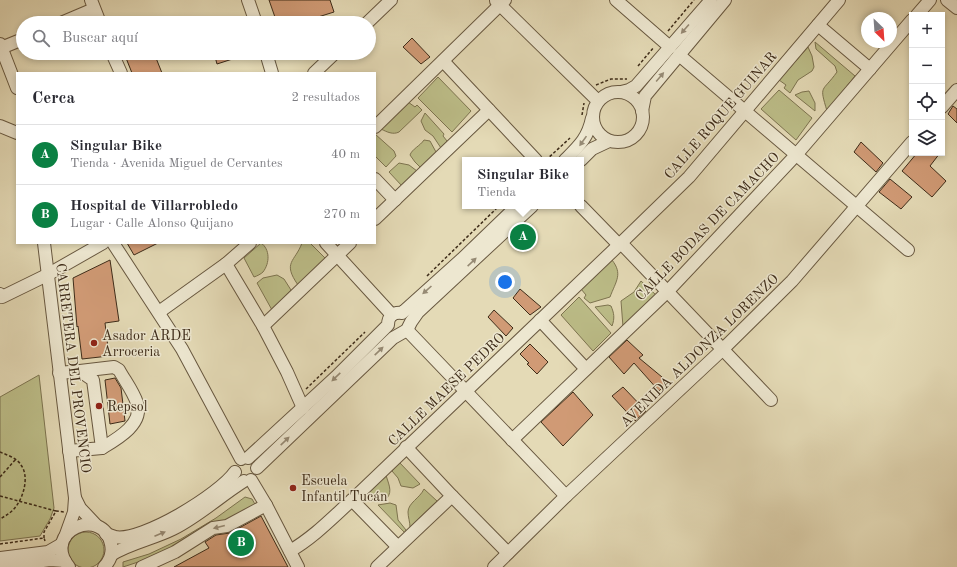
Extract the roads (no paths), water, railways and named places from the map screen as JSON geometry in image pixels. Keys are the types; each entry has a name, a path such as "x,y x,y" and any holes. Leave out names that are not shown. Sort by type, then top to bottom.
{"street":[{"path":"248,0 254,16"},
{"path":"374,16 391,0"},
{"path":"616,0 908,250"},
{"path":"587,116 598,101 606,95 614,92 629,90 636,86 711,0"},
{"path":"642,111 645,96 670,47 725,0"},
{"name":"CALLE ROQUE GUINAR","path":"620,244 689,177 839,0"},
{"path":"920,12 930,0"},
{"path":"947,0 957,8"},
{"path":"376,126 443,61 500,2 598,101"},
{"path":"73,16 92,5 97,16"},
{"name":"CALLE BODAS DE CAMACHO","path":"512,440 668,291 796,154 909,24"},
{"path":"818,25 870,69"},
{"path":"16,41 1,46 16,85"},
{"path":"115,60 121,72"},
{"path":"268,60 272,72"},
{"path":"315,72 328,60"},
{"path":"443,61 533,157"},
{"path":"945,104 957,90"},
{"path":"587,116 596,132 604,139 618,143 625,142 633,138 641,128 643,120 642,111 638,102 633,97 621,92"},
{"path":"376,218 489,110"},
{"path":"568,157 585,139 590,130 587,116"},
{"path":"0,126 16,133"},
{"path":"584,157 592,149 609,141"},
{"name":"AVENIDA ALDONZA LORENZO","path":"494,567 566,496 722,350 792,281 909,145"},
{"path":"376,180 395,200"},
{"path":"0,558 48,552 63,541 71,530 77,526 85,524 102,530 115,537 137,534 188,509 211,494 230,479 235,472 236,465 245,459 303,408 394,318 462,259 514,209"},
{"path":"257,468 393,338 406,328 418,312 529,209"},
{"path":"584,209 668,291 722,350 771,400"},
{"name":"CARRETERA DEL PROVENCIO","path":"44,244 75,498 74,512 63,541"},
{"path":"0,294 2,297 47,275 101,244"},
{"path":"107,563 126,547 158,536 192,518 256,475 257,468 254,462 245,459 182,349 114,244"},
{"path":"159,312 226,264 249,244"},
{"path":"327,244 394,318 394,333 406,328"},
{"path":"263,326 349,244"},
{"name":"CALLE MAESE PEDRO","path":"290,551 316,533 352,500 620,244"},
{"path":"226,264 263,326 287,372 303,408"},
{"path":"394,318 408,316 406,328"},
{"path":"540,320 586,369"},
{"path":"406,328 566,496"},
{"path":"59,373 114,367 119,370 138,404 138,413 135,422 129,430 102,448 69,452"},
{"path":"80,371 94,380 102,448"},
{"path":"406,447 508,553"},
{"path":"235,472 238,478 248,480 266,505 298,567"},
{"path":"377,567 452,496"},
{"name":"CARRETERA DEL PROVENCIO","path":"75,498 80,508 102,530"},
{"path":"352,500 398,547"},
{"path":"142,567 175,552 213,528 227,526 266,505"},
{"path":"102,530 111,542 107,563"},
{"path":"63,541 62,556 66,565"},
{"path":"1,567 50,560 66,565"}],"place":[{"name":"Singular Bike","path":"523,237"},
{"name":"Asador ARDE Arroceria","path":"94,343"},
{"name":"Repsol","path":"99,406"},
{"name":"Escuela Infantil Tucán","path":"293,488"},
{"name":"Hospital de Villarrobledo","path":"241,543"}]}
